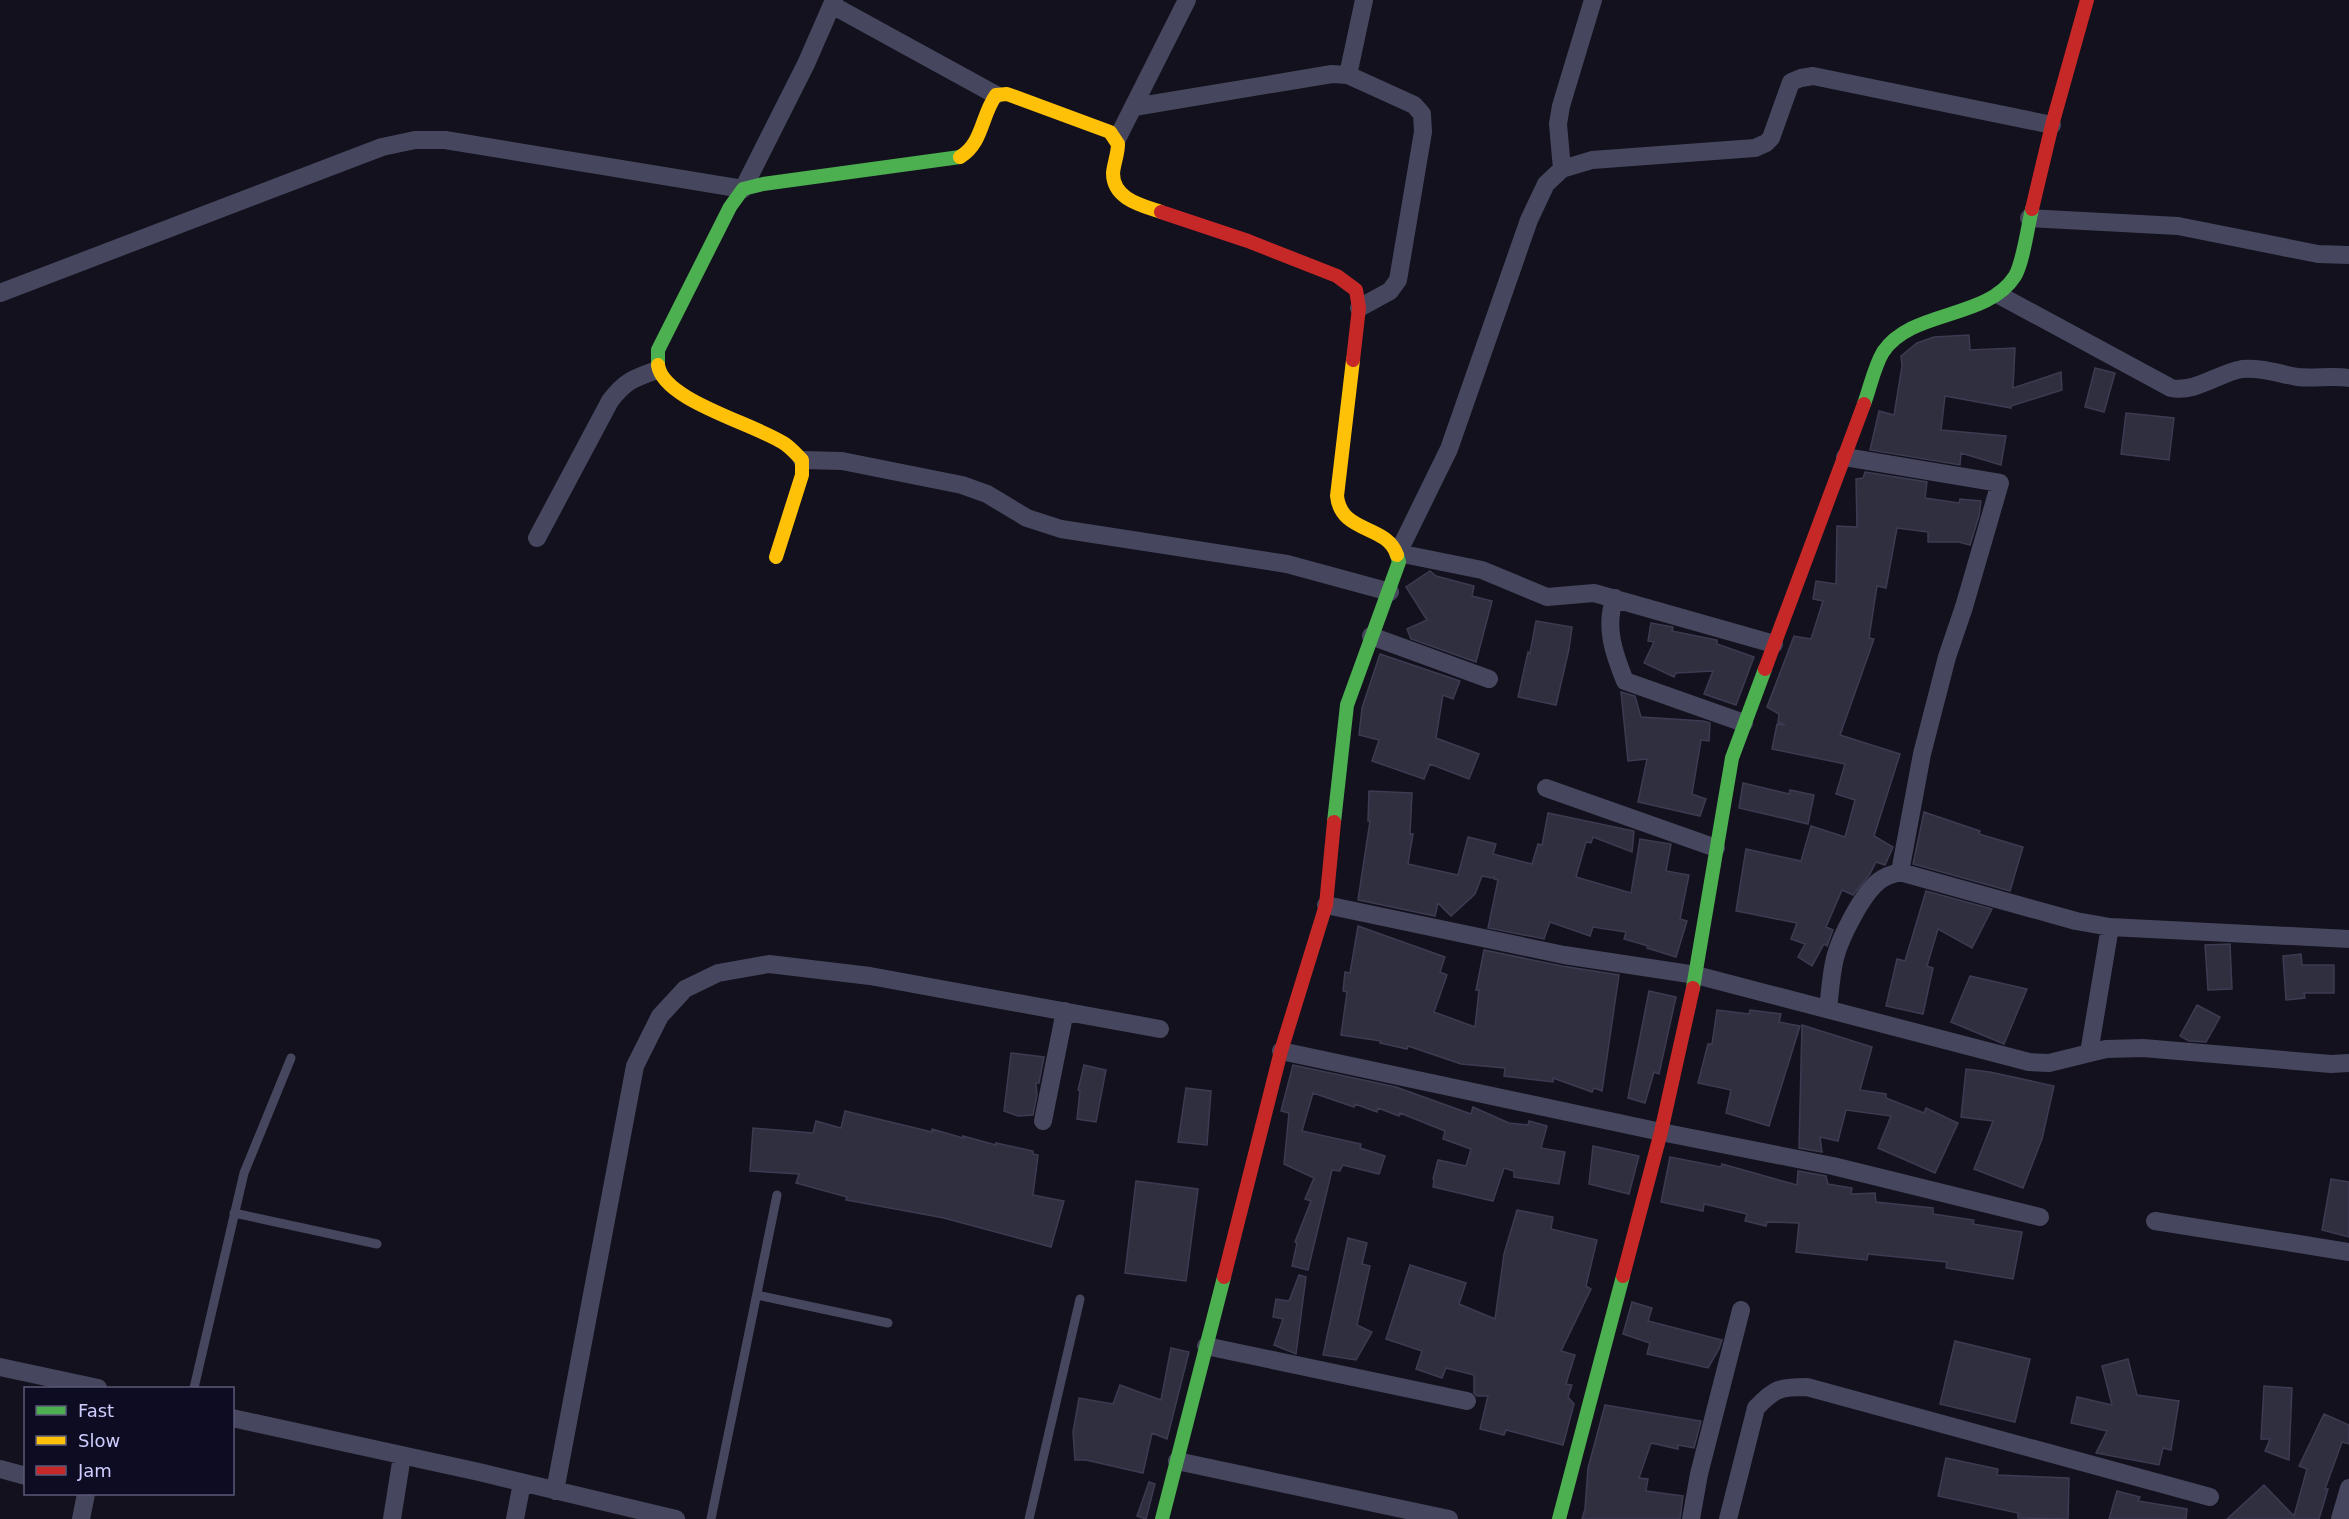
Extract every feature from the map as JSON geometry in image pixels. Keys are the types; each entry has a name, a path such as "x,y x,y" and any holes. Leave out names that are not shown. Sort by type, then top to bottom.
{"street":[{"path":"1162,1519 1281,1051 1326,905 1330,844 1347,705 1399,562 1398,553 1391,543 1348,519 1339,509 1337,496 1359,308 1356,290 1337,276 1248,241 1127,200 1113,176 1119,152 1118,139 1187,0"},
{"path":"1348,75 1364,0"},
{"path":"1562,169 1558,124 1561,106 1593,0"},
{"path":"1559,1519 1661,1132 1696,975 1732,758 1744,723 1883,353 1894,341 1910,330 1999,295 2016,274 2052,125 2087,0"},
{"path":"1118,139 1110,132 1016,97 1007,94 996,95 833,2 806,64 658,350 657,370 664,383 678,393 785,444 802,460 842,461 962,485 987,494 1027,518 1061,529 1287,564 1390,592"},
{"path":"1134,107 1332,74 1348,75 1414,105 1422,114 1423,132 1403,262 1398,280 1390,291 1359,308"},
{"path":"1398,553 1449,449 1529,220 1546,184 1562,169 1592,160 1755,148 1771,138 1791,82 1813,76 2052,125"},
{"path":"0,293 382,147 415,140 445,140 743,189 763,184 958,158 975,146 980,137 988,104 996,95"},
{"path":"2029,218 2178,226 2318,254 2349,255"},
{"path":"1999,295 2171,388 2179,390 2228,372 2258,368 2300,377 2349,378"},
{"path":"537,538 614,395 631,379 657,370"},
{"path":"1845,457 2000,483 1944,668 1922,754 1900,872"},
{"path":"776,558 802,475 802,460"},
{"path":"1398,553 1482,570 1547,597 1594,592 1774,645"},
{"path":"1615,598 1609,613 1614,654 1625,681 1744,723"},
{"path":"1371,636 1489,679"},
{"path":"1546,788 1716,848"},
{"path":"1828,1009 1839,945 1872,887 1888,875 1900,872 2076,921 2110,927 2349,939"},
{"path":"1326,905 1564,955 1696,975 2030,1062 2049,1063 2106,1049 2143,1048 2349,1064"},
{"path":"2089,1053 2110,927"},
{"path":"555,1491 635,1066 660,1016 686,989 718,973 770,964 870,976 1160,1029"},
{"path":"1043,1121 1065,1011"},
{"path":"1281,1051 1833,1166 2040,1217"},
{"path":"2155,1221 2349,1252"},
{"path":"1691,1519 1700,1474 1742,1310"},
{"path":"1206,1346 1467,1401"},
{"path":"0,1367 89,1387"},
{"path":"1728,1519 1756,1408 1767,1396 1781,1387 1808,1387 2210,1497"},
{"path":"234,1418 676,1519"},
{"path":"392,1519 402,1456"},
{"path":"1177,1461 1449,1519"},
{"path":"0,1469 24,1475"},
{"path":"515,1519 522,1483"},
{"path":"2340,1519 2349,1488"},
{"path":"82,1519 86,1495"}],"lane":[{"path":"194,1387 244,1173 291,1058"},
{"path":"711,1519 777,1195"},
{"path":"234,1212 377,1244"},
{"path":"756,1295 888,1323"},
{"path":"1029,1519 1080,1299"}],"building":[{"path":"1969,335 1970,350 2015,348 2013,388 2061,372 2062,390 2011,406 2011,408 1945,396 1941,430 2006,436 2001,465 1961,453 1960,465 1870,450 1879,411 1894,415 1902,366 1901,356 1917,343 1934,337"},
{"path":"2095,368 2115,373 2104,412 2085,407"},
{"path":"2126,413 2174,418 2169,460 2121,454"},
{"path":"1865,472 1927,482 1925,498 1959,503 1960,499 1981,501 1970,545 1959,542 1928,542 1928,532 1897,528 1886,588 1877,586 1869,638 1874,639 1840,735 1900,754 1874,836 1893,847 1885,865 1876,862 1870,874 1853,895 1842,890 1826,927 1833,930 1827,946 1824,944 1812,966 1798,957 1805,944 1791,939 1797,923 1736,911 1746,849 1801,861 1811,826 1845,837 1855,800 1836,794 1845,764 1772,749 1777,724 1785,725 1778,722 1779,714 1767,707 1794,636 1811,639 1823,601 1813,599 1816,581 1836,584 1837,526 1857,527 1856,479 1863,478"},
{"path":"1430,571 1436,576 1474,586 1472,596 1492,601 1476,662 1411,639 1407,629 1427,620 1406,587"},
{"path":"1536,621 1572,627 1556,705 1518,697"},
{"path":"1651,623 1673,627 1672,631 1717,640 1717,644 1754,657 1736,705 1704,694 1713,671 1676,673 1674,677 1644,663 1654,642 1648,641"},
{"path":"1380,654 1460,681 1453,699 1443,695 1436,738 1479,754 1469,779 1430,764 1424,779 1372,761 1379,740 1359,735 1362,708"},
{"path":"1621,692 1635,696 1641,717 1710,723 1709,741 1701,740 1692,794 1706,799 1700,816 1638,802 1647,759 1628,761"},
{"path":"1743,783 1789,794 1790,790 1814,795 1808,824 1739,808"},
{"path":"1369,791 1412,793 1410,834 1413,834 1408,864 1458,875 1468,837 1496,844 1493,854 1532,864 1538,844 1542,845 1548,813 1634,831 1632,852 1593,837 1591,843 1586,842 1576,877 1631,893 1640,839 1671,844 1666,871 1689,875 1680,919 1687,921 1676,957 1624,939 1626,932 1593,927 1590,936 1550,922 1544,939 1488,928 1498,880 1494,877 1482,876 1475,894 1451,916 1438,903 1435,916 1358,900 1370,821 1368,821"},
{"path":"1924,812 1980,831 1979,834 2023,847 2010,891 1913,864"},
{"path":"1926,891 1992,909 1972,948 1938,929 1927,966 1933,968 1923,1014 1886,1006 1897,959 1905,961"},
{"path":"1358,926 1445,957 1440,972 1447,975 1434,1012 1475,1027 1479,990 1476,990 1484,950 1619,975 1602,1091 1594,1088 1592,1092 1553,1078 1553,1082 1504,1076 1505,1068 1461,1064 1408,1046 1407,1049 1380,1043 1381,1041 1341,1035 1347,992 1343,991 1345,972 1350,973"},
{"path":"2230,944 2232,989 2208,990 2205,945"},
{"path":"2301,954 2302,965 2334,965 2334,993 2304,993 2305,998 2286,1000 2283,956"},
{"path":"1970,976 2027,989 2004,1044 1951,1022"},
{"path":"1649,991 1676,997 1659,1074 1654,1072 1645,1103 1628,1098"},
{"path":"2197,1005 2220,1017 2206,1042 2189,1041 2180,1036"},
{"path":"1717,1010 1749,1014 1750,1010 1781,1014 1779,1022 1800,1026 1769,1126 1726,1113 1731,1090 1698,1083 1708,1044 1712,1044"},
{"path":"1802,1025 1872,1047 1860,1090 1886,1094 1886,1098 1924,1113 1926,1108 1958,1123 1935,1173 1878,1148 1891,1116 1846,1110 1838,1141 1820,1137 1822,1152 1799,1148"},
{"path":"1011,1053 1044,1057 1039,1083 1036,1083 1037,1095 1033,1115 1018,1116 1004,1111"},
{"path":"1084,1065 1106,1070 1096,1122 1077,1119 1080,1091 1078,1090"},
{"path":"1293,1065 1396,1087 1471,1114 1473,1107 1509,1123 1528,1125 1529,1121 1547,1126 1541,1148 1565,1152 1559,1184 1514,1177 1514,1171 1504,1168 1493,1201 1433,1187 1438,1160 1466,1166 1471,1149 1443,1139 1445,1131 1400,1113 1399,1116 1378,1108 1377,1112 1355,1104 1354,1107 1313,1093 1302,1131 1361,1144 1360,1148 1385,1156 1379,1174 1343,1165 1340,1171 1332,1170 1308,1270 1292,1266 1297,1243 1295,1242 1311,1201 1305,1199 1314,1178 1284,1164 1289,1113 1281,1111"},
{"path":"1966,1069 2054,1086 2042,1139 2023,1188 1974,1169 1993,1121 1961,1117"},
{"path":"1186,1088 1211,1091 1207,1145 1178,1142"},
{"path":"845,1111 932,1132 932,1129 963,1138 963,1136 996,1145 996,1143 1033,1151 1033,1154 1038,1155 1033,1195 1064,1201 1051,1247 944,1218 846,1200 847,1197 796,1183 799,1174 750,1171 753,1128 813,1133 816,1121 841,1128"},
{"path":"1593,1146 1639,1156 1629,1194 1589,1184"},
{"path":"1670,1157 1721,1167 1722,1164 1797,1185 1798,1171 1826,1176 1828,1184 1852,1188 1851,1194 1875,1193 1876,1202 1933,1208 1933,1214 1974,1220 1973,1224 2022,1232 2013,1279 1946,1268 1947,1262 1868,1254 1867,1260 1796,1252 1799,1223 1767,1222 1766,1226 1745,1221 1747,1214 1704,1204 1703,1211 1661,1202"},
{"path":"2331,1179 2349,1182 2349,1237 2322,1230"},
{"path":"1136,1181 1198,1189 1186,1281 1125,1273"},
{"path":"1517,1210 1553,1217 1551,1229 1597,1240 1586,1286 1591,1289 1561,1351 1575,1355 1566,1384 1572,1385 1568,1397 1574,1404 1563,1445 1506,1430 1504,1435 1480,1429 1488,1396 1477,1396 1474,1393 1474,1375 1446,1368 1442,1378 1416,1369 1422,1351 1386,1339 1410,1265 1466,1283 1459,1304 1495,1319 1504,1254"},
{"path":"1348,1238 1367,1243 1362,1264 1370,1266 1357,1325 1372,1332 1356,1360 1323,1355"},
{"path":"1299,1275 1306,1277 1296,1354 1274,1345 1283,1319 1273,1317 1276,1299 1289,1301"},
{"path":"1632,1302 1652,1308 1648,1321 1722,1340 1708,1368 1647,1354 1650,1343 1623,1334"},
{"path":"1955,1341 2030,1359 2015,1422 1940,1404"},
{"path":"1171,1348 1189,1352 1167,1439 1152,1433 1143,1473 1086,1460 1075,1460 1073,1432 1079,1398 1113,1404 1120,1385 1161,1400"},
{"path":"2128,1359 2137,1395 2179,1401 2171,1450 2163,1448 2159,1465 2096,1453 2107,1431 2071,1423 2077,1397 2112,1405 2102,1366"},
{"path":"2264,1386 2292,1388 2289,1460 2265,1451 2270,1439 2261,1439"},
{"path":"1605,1405 1701,1421 1694,1448 1678,1445 1678,1449 1651,1443 1639,1478 1648,1479 1646,1491 1683,1496 1680,1519 1582,1519 1585,1509 1588,1468"},
{"path":"2324,1414 2349,1425 2349,1444 2342,1442 2325,1489 2328,1489 2319,1519 2227,1519 2264,1485 2294,1516 2307,1469 2299,1466"},
{"path":"1946,1458 1998,1469 1997,1475 2069,1478 2068,1519 2018,1518 2018,1513 1938,1496"},
{"path":"1149,1482 1155,1484 1146,1519 1137,1516"},
{"path":"2117,1491 2140,1497 2138,1501 2187,1509 2186,1519 2109,1519"}],"traffic: fast":[{"path":"658,365 658,350 730,207 743,189 763,184 960,157"},
{"path":"1864,404 1880,358 1896,338 1912,328 1987,300 2002,290 2015,276 2023,253 2032,209"},
{"path":"1334,822 1347,705 1399,562 1397,555"},
{"path":"1693,988 1732,758 1765,669"},
{"path":"1559,1519 1623,1276"},
{"path":"1162,1519 1224,1277"}],"traffic: slow":[{"path":"960,157 968,151 978,137 996,95 1007,94 1110,132 1118,144 1113,173 1118,189 1130,200 1161,212"},
{"path":"1353,360 1337,496 1340,508 1347,517 1384,538 1392,545 1397,555"},
{"path":"658,365 664,378 676,390 693,401 771,436 787,446 802,460 802,475 776,557"}],"traffic: jam":[{"path":"2032,209 2052,125 2087,0"},
{"path":"1161,212 1248,241 1337,276 1356,290 1359,308 1353,360"},
{"path":"1765,669 1864,404"},
{"path":"1224,1277 1281,1051 1326,905 1334,822"},
{"path":"1623,1276 1661,1132 1693,988"}]}
